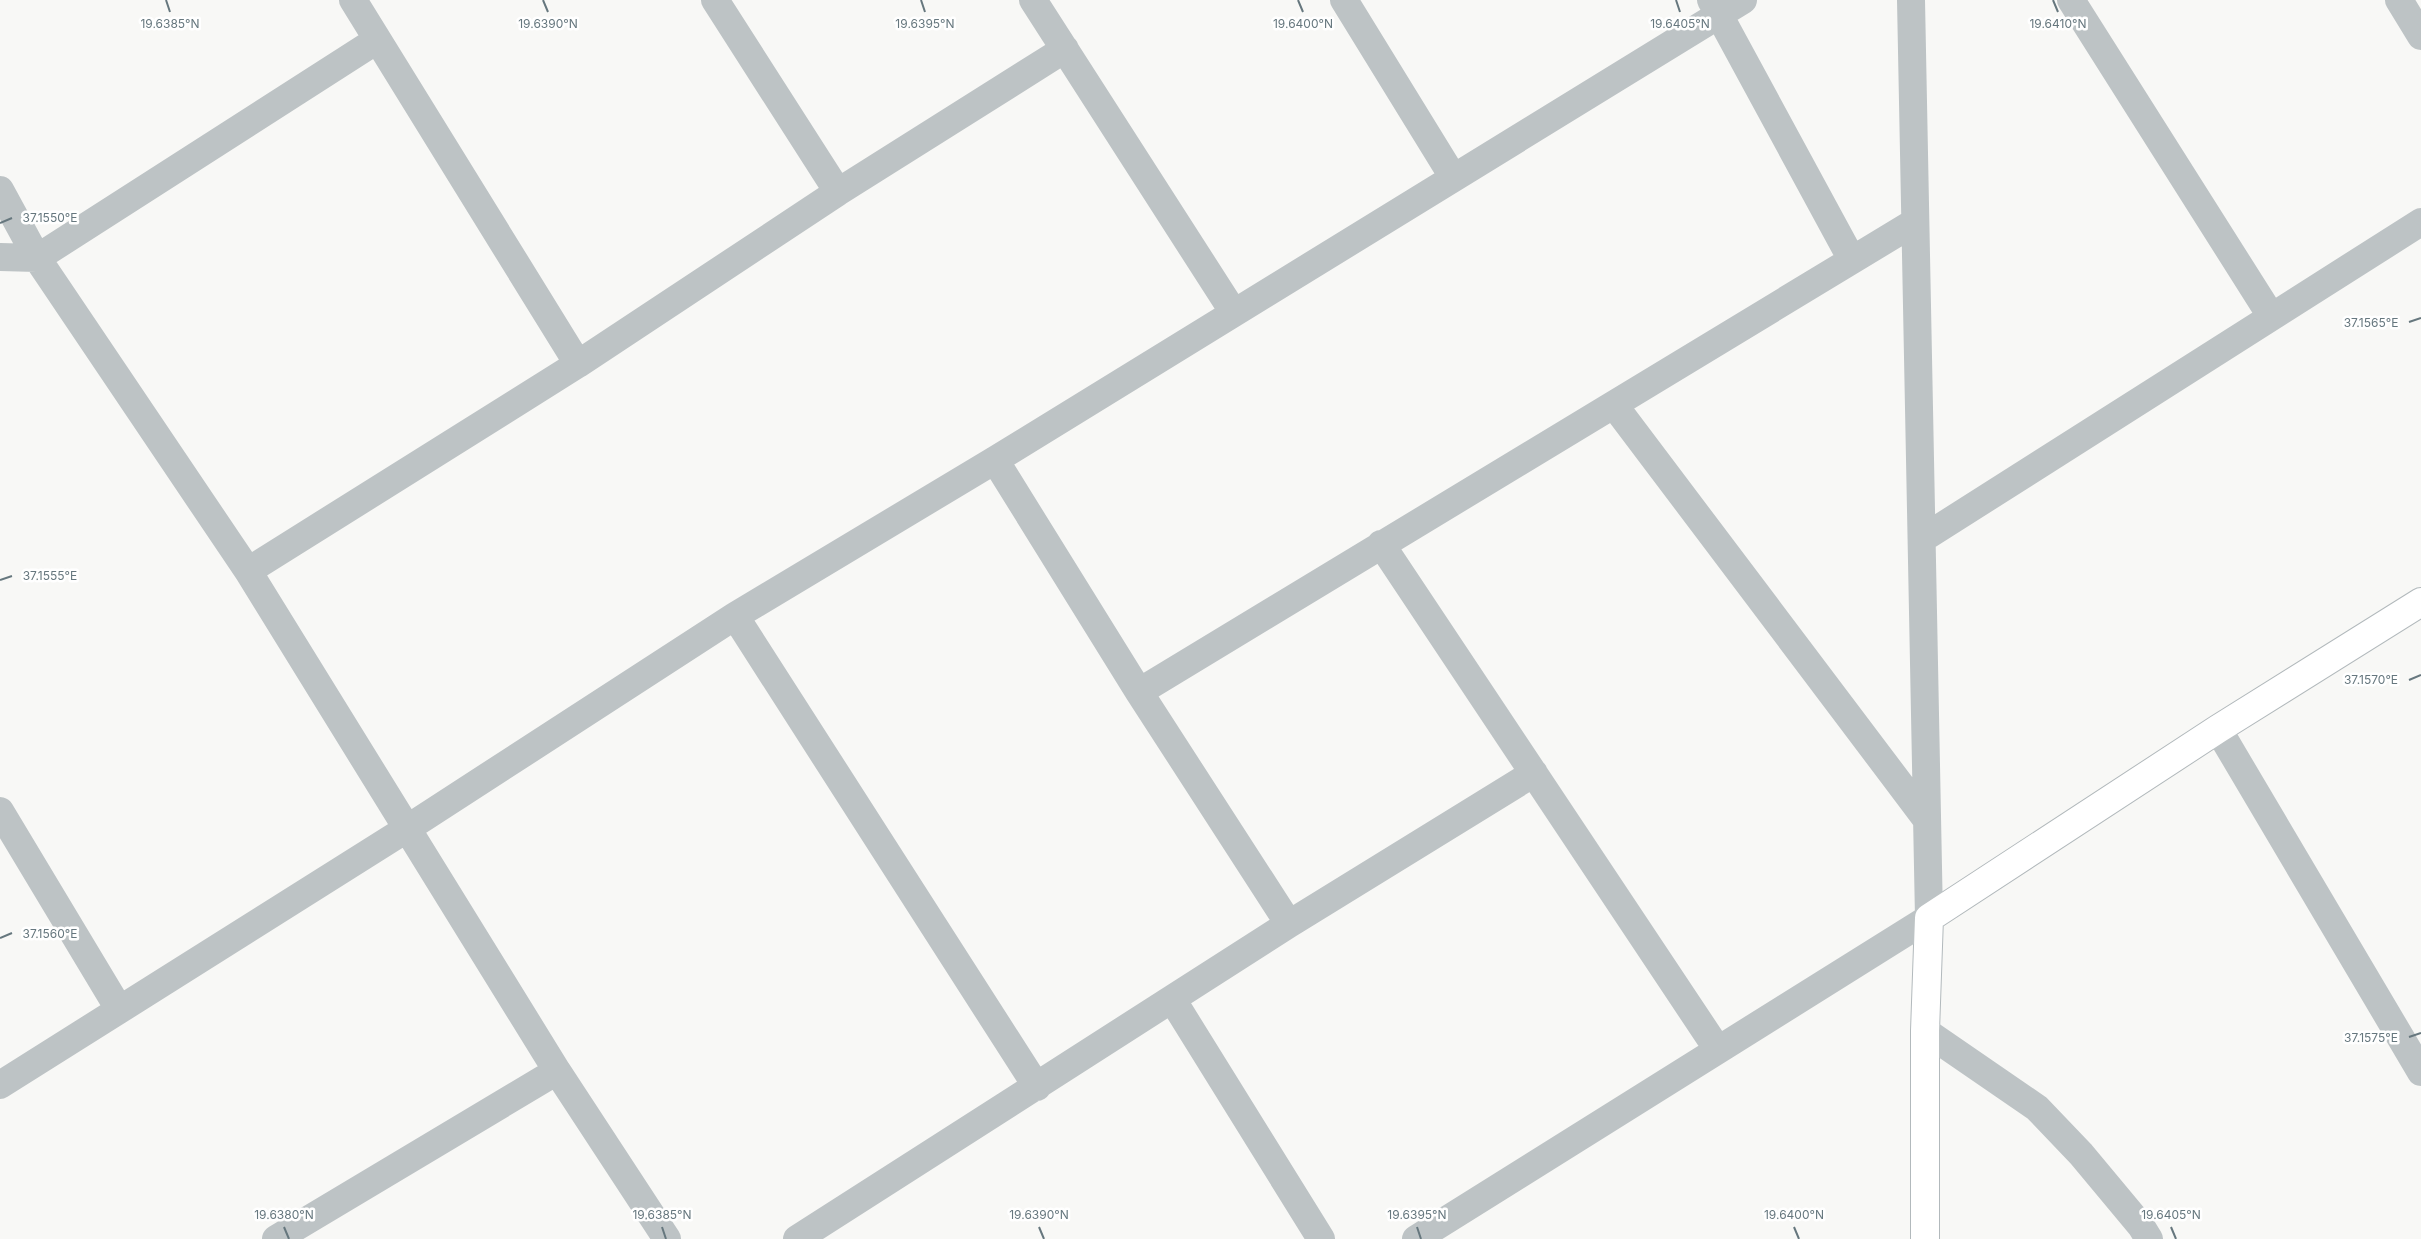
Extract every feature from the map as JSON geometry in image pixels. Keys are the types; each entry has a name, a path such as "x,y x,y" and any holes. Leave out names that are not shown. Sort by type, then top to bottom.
{"street":[{"path":"352,0 578,364"},
{"path":"716,0 838,192"},
{"path":"1033,0 1234,313"},
{"path":"1344,0 1453,177"},
{"path":"0,1085 408,828 735,616 995,460 1453,177 1715,7 1743,0"},
{"path":"1911,0 1927,820 1928,918 1925,1031 1924,1239"},
{"path":"2071,0 2271,316"},
{"path":"2399,0 2421,36"},
{"path":"1715,7 1852,260"},
{"path":"0,257 37,258 378,40"},
{"path":"248,571 578,364 838,192 1065,49"},
{"path":"0,190 37,258 248,571 557,1071 667,1239"},
{"path":"1139,692 1915,222"},
{"path":"1922,538 2421,222"},
{"path":"1614,405 1927,820"},
{"path":"995,460 1139,692 1289,924"},
{"path":"1381,544 1718,1050"},
{"path":"1416,1239 1449,1230 1718,1050 1928,918 2218,729 2421,602"},
{"path":"735,616 1037,1087"},
{"path":"2218,729 2421,1072"},
{"path":"797,1239 1289,924 1534,773"},
{"path":"0,811 120,1008"},
{"path":"1172,999 1321,1239"},
{"path":"1925,1031 2037,1108 2081,1154 2141,1226 2148,1239"},
{"path":"279,1238 557,1071"}]}
